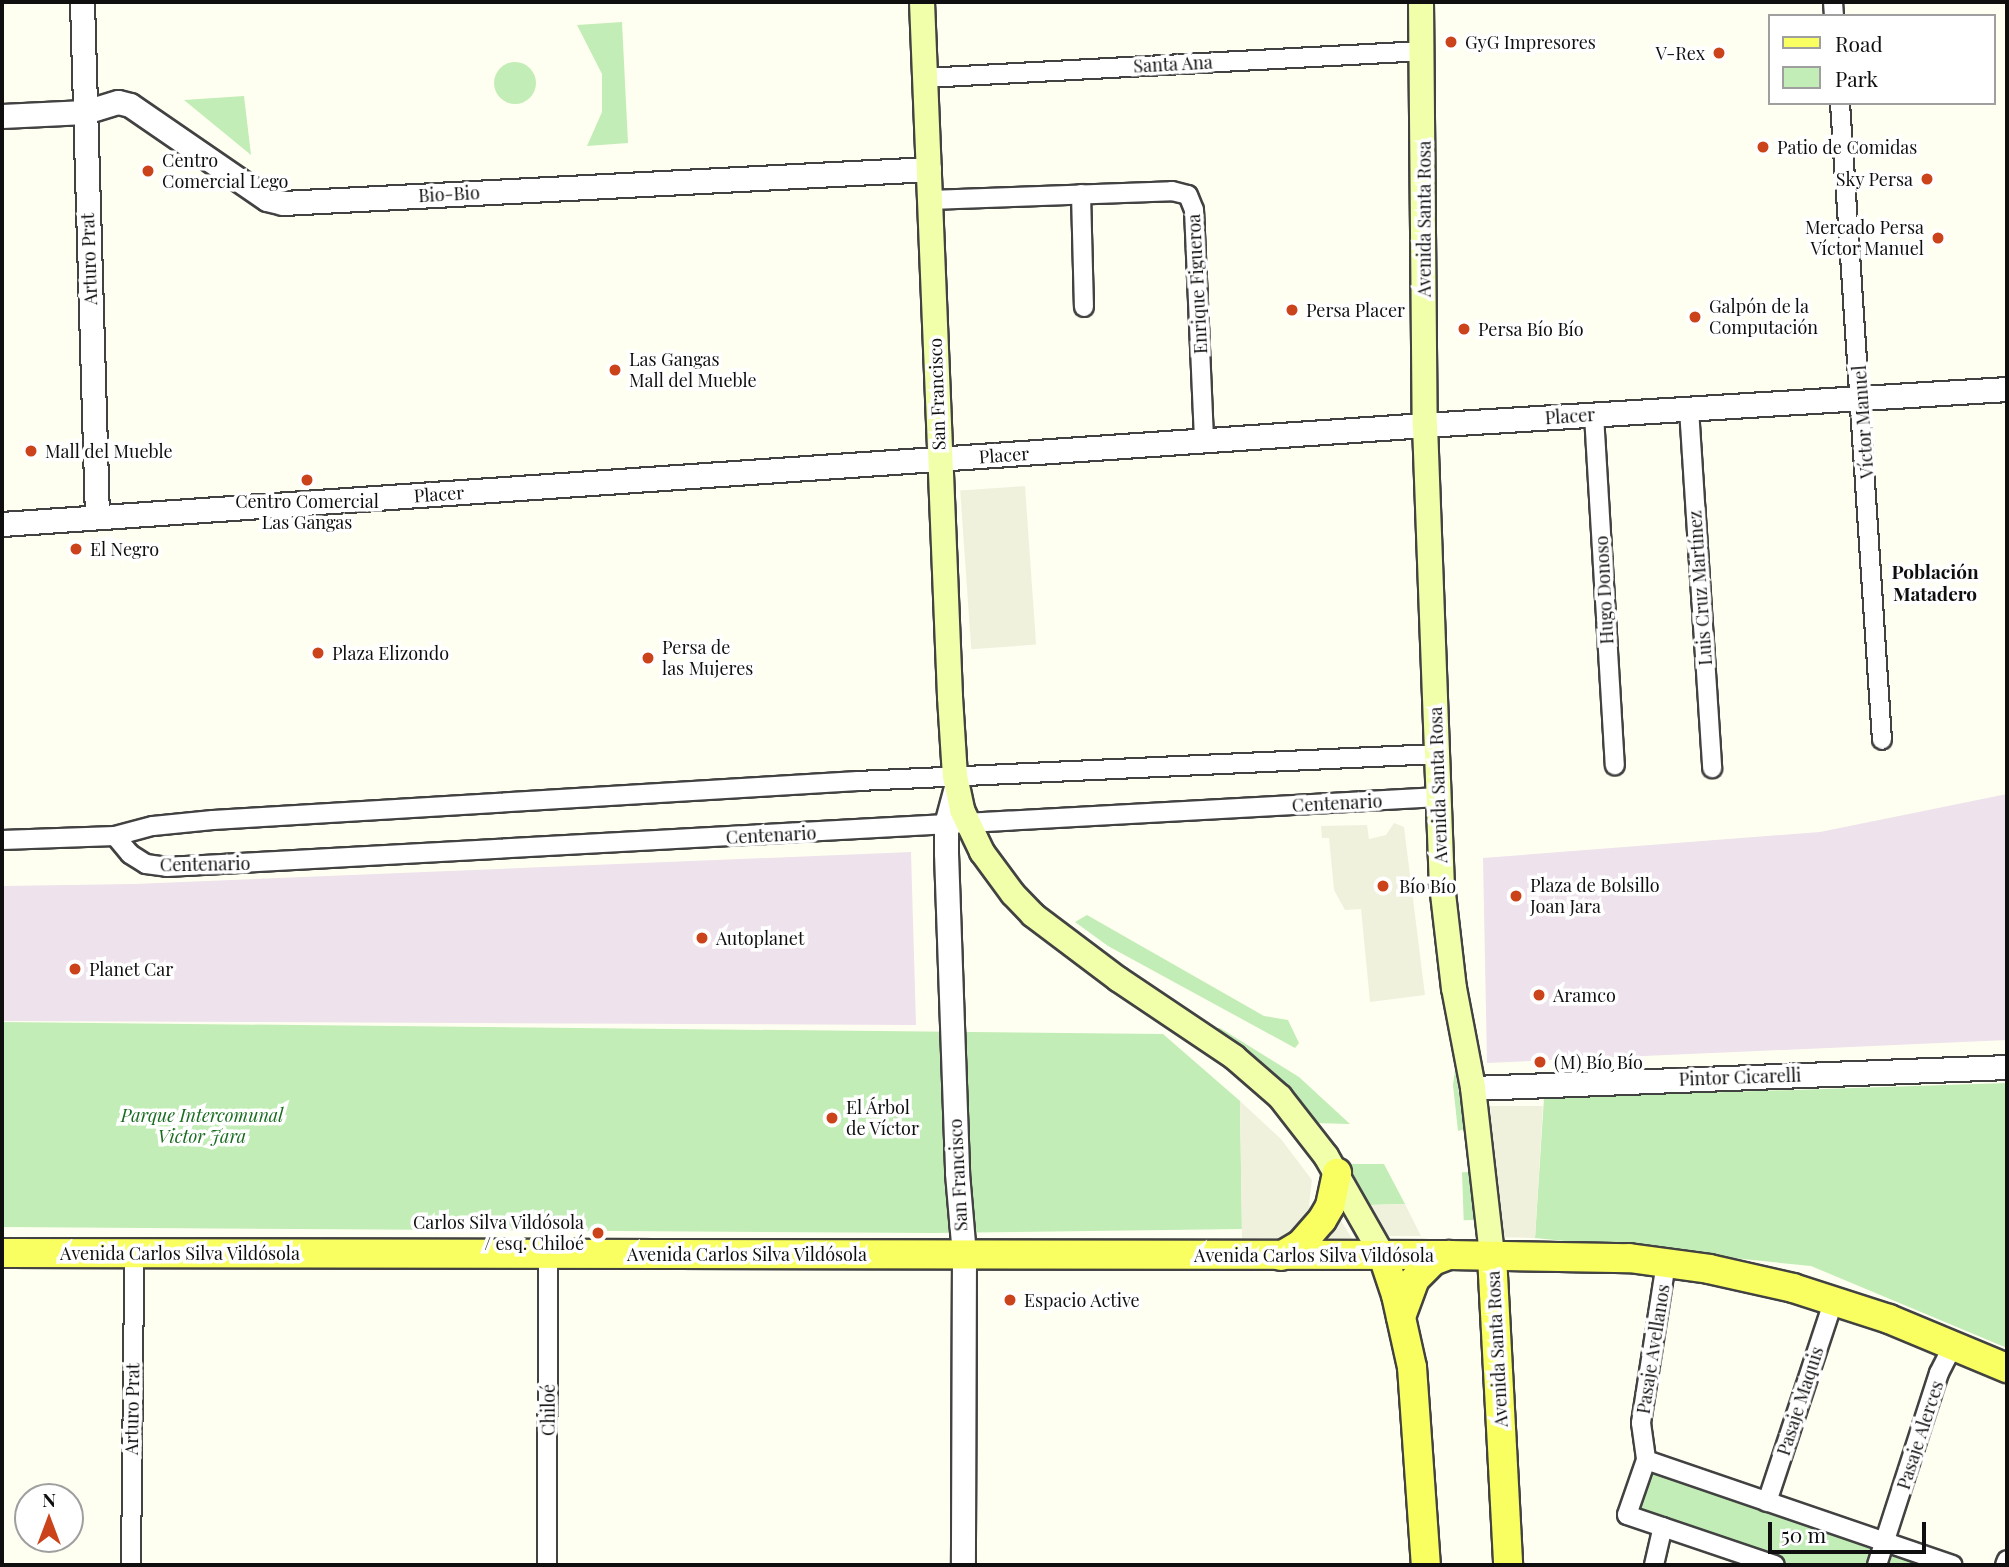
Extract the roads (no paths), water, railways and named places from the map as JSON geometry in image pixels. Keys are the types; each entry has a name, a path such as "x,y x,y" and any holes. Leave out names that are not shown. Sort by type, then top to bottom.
{"main road":[{"name":"San Francisco","path":"922,2 957,824"},
{"name":"Avenida Santa Rosa","path":"1420,2 1425,425 1439,797 1446,919 1454,988 1473,1088 1492,1256 1508,1565"},
{"path":"957,824 1033,915 1068,943 1260,1077 1298,1117 1337,1173 1383,1256 1401,1317 1416,1396 1426,1565"},
{"path":"1281,1256 1301,1244 1322,1220 1332,1198 1337,1173"},
{"name":"Avenida Carlos Silva Vildósola","path":"2,1253 1449,1255 1629,1258 1752,1278 1834,1300 2007,1368"},
{"path":"1401,1317 1415,1279 1433,1261 1449,1255"}],"street":[{"name":"Arturo Prat","path":"82,2 97,517"},
{"name":"Santa Ana","path":"925,78 1422,51"},
{"name":"Bio-Bio","path":"2,116 85,112 118,102 131,104 267,199 283,203 929,169"},
{"name":"Víctor Manuel","path":"1840,105 1882,740"},
{"name":"Enrique Figueroa","path":"930,200 1178,191 1191,199 1204,441"},
{"path":"1081,194 1084,307"},
{"name":"Placer","path":"2,524 1425,425 2007,389"},
{"name":"Luis Cruz Martínez","path":"1689,409 1713,768"},
{"name":"Hugo Donoso","path":"1594,415 1615,765"},
{"path":"2,840 115,835 153,826 214,820 1437,754"},
{"name":"Centenario","path":"115,835 130,854 146,864 167,867 1439,797"},
{"name":"San Francisco","path":"957,824 957,1173 964,1254 962,1565"},
{"name":"Pintor Cicarelli","path":"1473,1088 2007,1067"},
{"name":"Arturo Prat","path":"131,1565 134,1253"},
{"name":"Chiloé","path":"547,1565 548,1254"},
{"name":"Pasaje Avellanos","path":"1663,1527 1627,1515 1646,1460 1641,1423 1666,1263"},
{"name":"Pasaje Maquis","path":"1767,1502 1834,1300"},
{"name":"Pasaje Alerces","path":"1877,1565 1939,1373 1953,1345"},
{"path":"1646,1460 1952,1565"},
{"path":"1654,1565 1663,1527 1748,1561 1774,1565"},
{"path":"2005,1565 2007,1560"}],"place":[{"name":"GyG Impresores","path":"1451,42"},
{"name":"V-Rex","path":"1719,53"},
{"name":"Patio de Comidas","path":"1763,147"},
{"name":"Centro Comercial Lego","path":"148,171"},
{"name":"Sky Persa","path":"1927,179"},
{"name":"Mercado Persa Víctor Manuel","path":"1938,238"},
{"name":"Persa Placer","path":"1292,310"},
{"name":"Galpón de la Computación","path":"1695,317"},
{"name":"Persa Bío Bío","path":"1464,329"},
{"name":"Las Gangas Mall del Mueble","path":"615,370"},
{"name":"Mall del Mueble","path":"31,451"},
{"name":"Centro Comercial Las Gangas","path":"307,480"},
{"name":"El Negro","path":"76,549"},
{"name":"Plaza Elizondo","path":"318,653"},
{"name":"Persa de las Mujeres","path":"648,658"},
{"name":"Bío Bío","path":"1383,886"},
{"name":"Plaza de Bolsillo Joan Jara","path":"1516,896"},
{"name":"Autoplanet","path":"702,938"},
{"name":"Planet Car","path":"75,969"},
{"name":"Aramco","path":"1539,995"},
{"name":"(M) Bío Bío","path":"1540,1062"},
{"name":"El Árbol de Víctor","path":"832,1118"},
{"name":"Carlos Silva Vildósola / esq. Chiloé","path":"598,1233"},
{"name":"Espacio Active","path":"1010,1300"}],"district":[{"name":"Población Matadero","path":"1935,583"}],"park label":[{"name":"Parque Intercomunal Victor Jara","path":"202,1126"}]}
